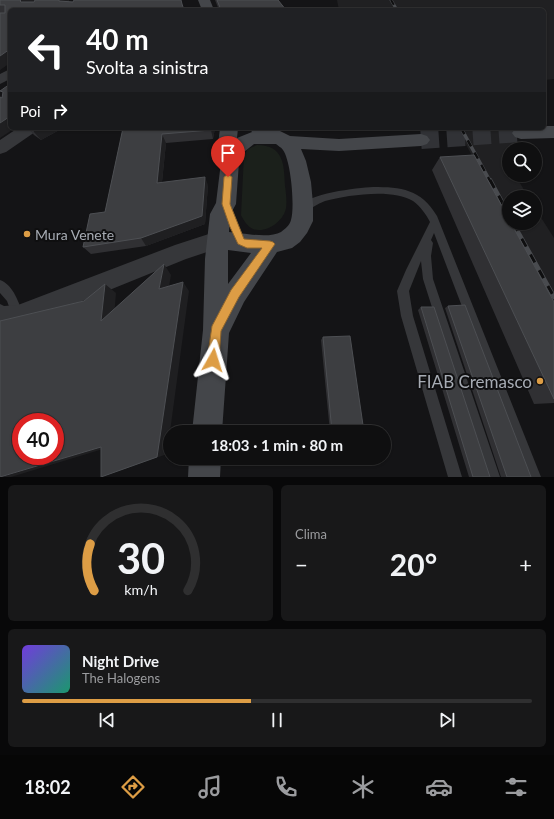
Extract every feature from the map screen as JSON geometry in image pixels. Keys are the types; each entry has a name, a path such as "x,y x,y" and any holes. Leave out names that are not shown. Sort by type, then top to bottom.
{"street":[{"path":"0,148 26,130"},
{"path":"229,130 226,152 230,162"},
{"path":"9,316 182,251 218,240 247,244 270,244 286,241 297,232 302,222 298,165 295,154 281,140 262,130"},
{"path":"521,133 554,132"},
{"path":"241,242 226,204 230,162 235,149 241,143 262,137 339,145 421,140"},
{"path":"298,165 339,145"},
{"path":"208,425 216,330 216,259 220,214 226,204"},
{"path":"216,330 235,294 270,244"},
{"path":"204,477 205,465"}],"lane":[{"path":"302,208 316,200 345,193 398,191 416,198 428,210 435,222 534,477"},
{"path":"435,222 403,291 407,316 455,477"},
{"path":"428,237 426,256 428,279 493,477"},
{"path":"0,285 11,298 9,316"}],"shaded area":[{"path":"337,0 554,0 554,79 546,80 546,8 339,8"},
{"path":"458,130 505,130 513,142 502,142 502,182 519,182 524,190 502,190 502,211"},
{"path":"257,145 273,148 281,158 284,171 286,200 285,213 278,222 263,230 253,229 241,215 244,155 248,149"},
{"path":"542,219 554,238 554,307 512,230 542,230"}],"building":[{"path":"0,0 21,0 21,2 34,2 35,0 59,0 73,2 74,0 181,0 183,8 8,8 8,50 0,56 0,13 5,13 5,5 0,5"},
{"path":"217,0 278,0 284,8 220,8"},
{"path":"8,85 8,118 0,123 0,97 2,98 3,92 0,91"},
{"path":"123,130 211,130 162,134 157,183 205,177 202,216 141,238 83,247 90,214 105,212"},
{"path":"474,155 502,206 502,230 515,230 554,302 554,399 440,157"},
{"path":"164,264 159,289 183,282 157,457 101,477 101,447 64,458 64,413 12,413 12,465 40,465 0,477 0,321 84,301 105,284 101,321"},
{"path":"465,305 531,477 507,477 448,306"},
{"path":"421,307 434,307 490,477 473,477"},
{"path":"350,336 363,425 331,425 323,337"}],"tunnel":[{"path":"421,140 521,133"}],"railway":[{"path":"391,0 396,8"},
{"path":"462,130 490,181"},
{"path":"490,180 502,202"},
{"path":"517,230 554,297"}],"place":[{"name":"Mura Venete","path":"27,234"},
{"name":"FIAB Cremasco","path":"540,381"}],"route":[{"path":"213,360 216,330 235,294 270,244 247,244 241,242 226,204 228,177"}]}
